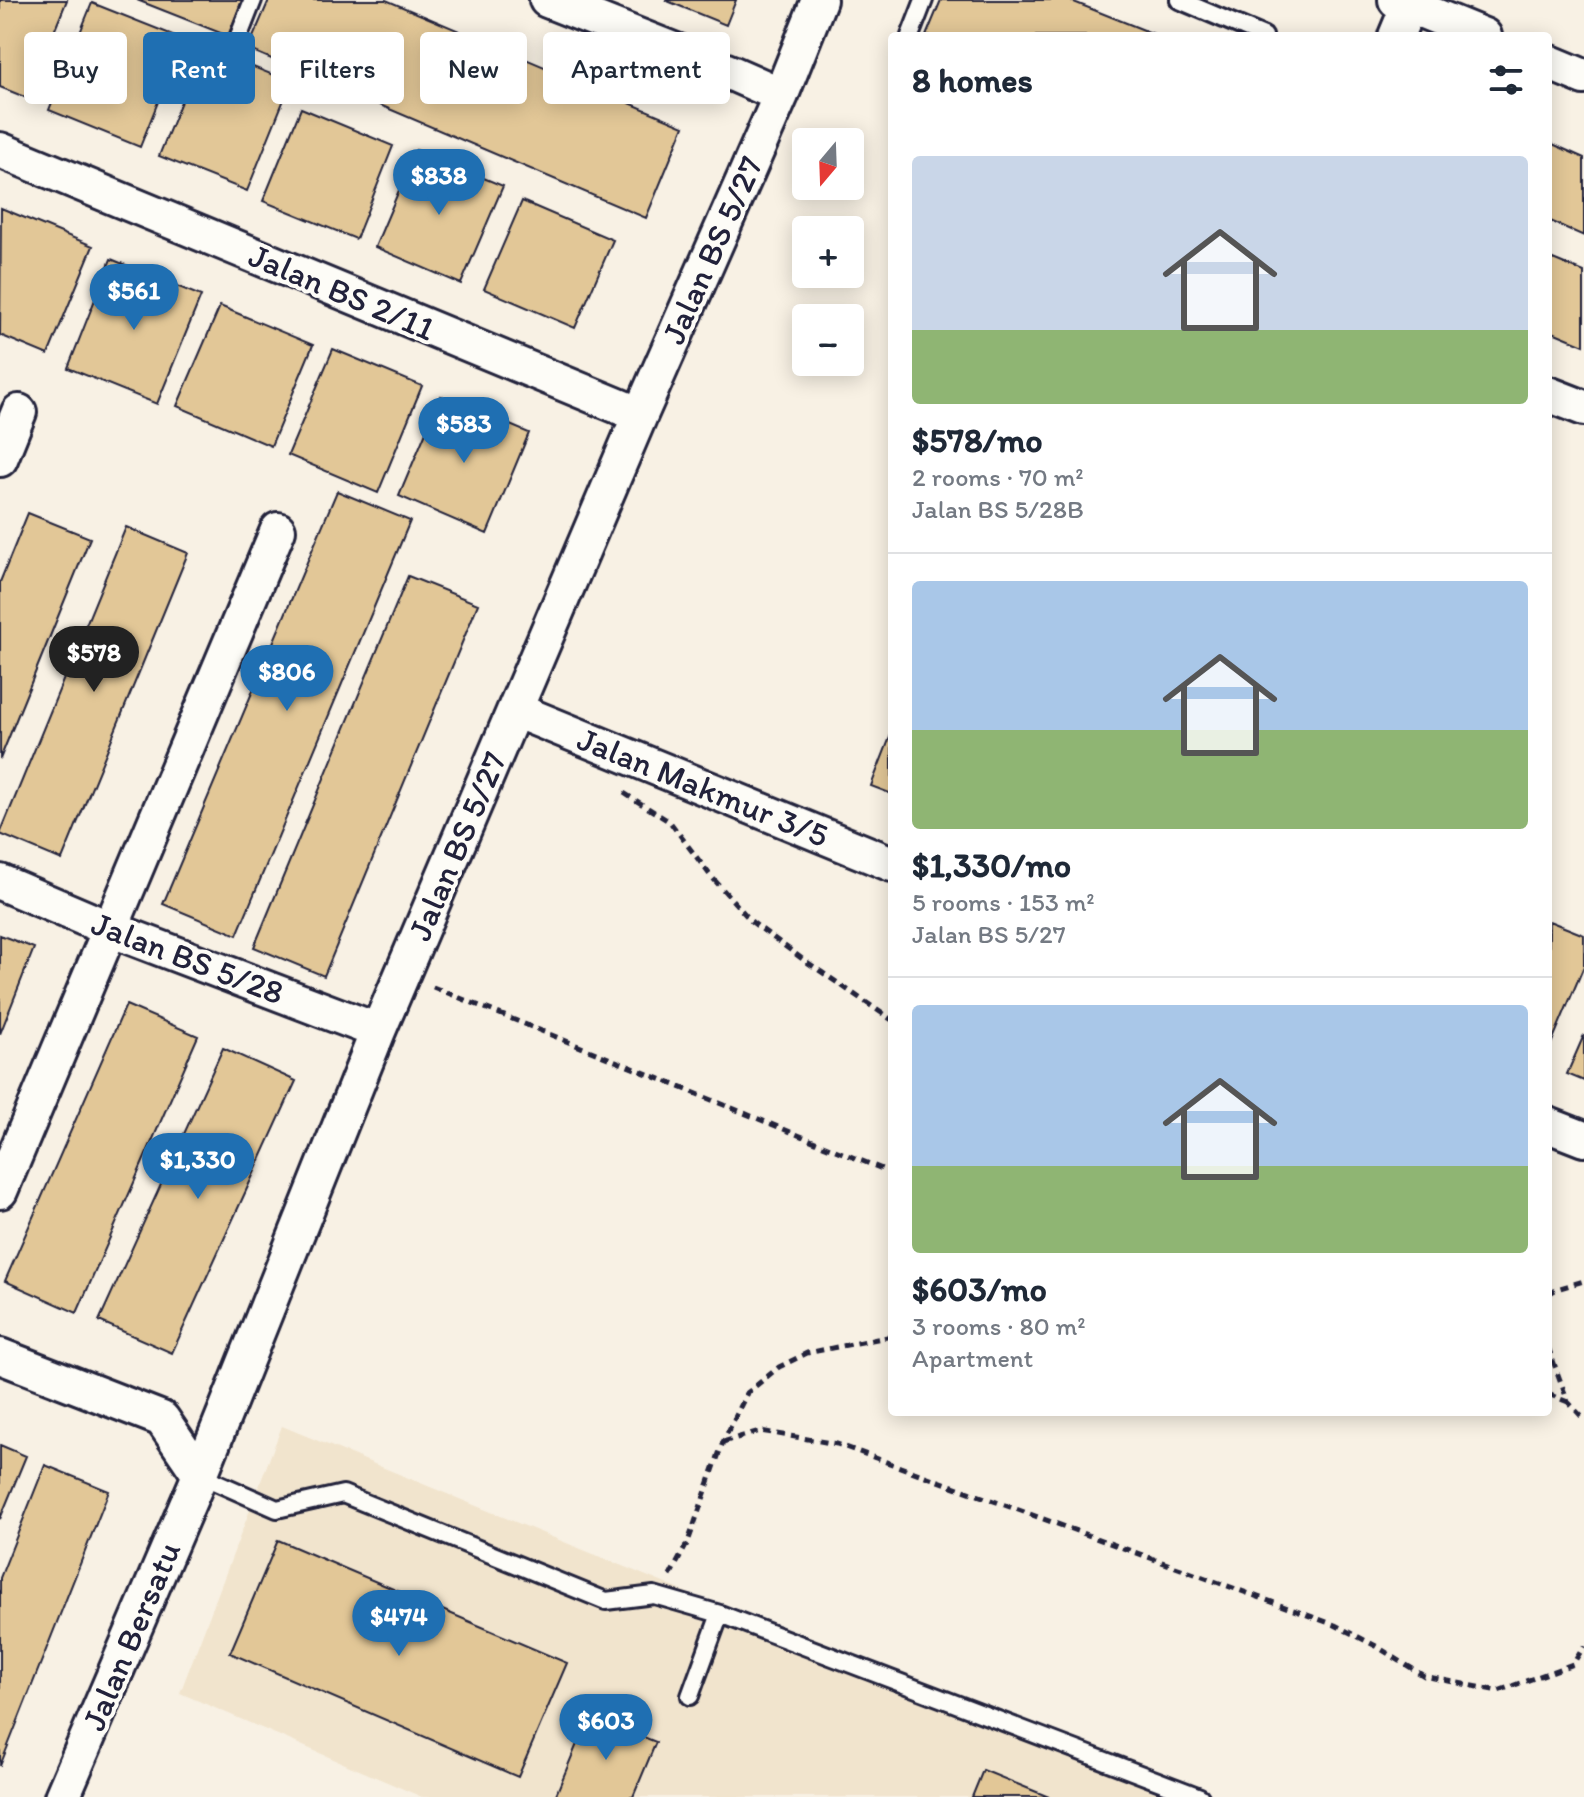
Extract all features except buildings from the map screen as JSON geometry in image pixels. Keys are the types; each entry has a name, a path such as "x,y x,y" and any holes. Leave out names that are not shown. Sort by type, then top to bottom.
{"street":[{"path":"547,0 781,95"},
{"name":"Jalan BS 5/27","path":"200,1475 378,1031 640,415 781,95 819,0"},
{"path":"1397,32 1405,2 1475,32"},
{"path":"1552,64 1584,77"},
{"name":"Jalan BS 2/11","path":"0,150 640,415"},
{"path":"1552,396 1584,408"},
{"path":"0,459 19,412"},
{"path":"0,1191 278,530"},
{"name":"Jalan Makmur 3/5","path":"515,710 888,862"},
{"name":"Jalan BS 5/28","path":"0,882 110,929 378,1031"},
{"path":"1552,1127 1584,1139"},
{"path":"0,1356 162,1419 200,1475"},
{"name":"Jalan Bersatu","path":"62,1797 200,1475"}],"lane":[{"path":"240,32 253,0"},
{"path":"912,32 924,0"},
{"path":"1179,0 1255,32"},
{"path":"200,1475 277,1509 343,1494 606,1601 654,1595 720,1614 1200,1797"},
{"path":"690,1696 720,1614"}],"path":[{"path":"623,792 670,822 710,875 752,922 888,1017"},
{"path":"402,975 888,1171"},
{"path":"1552,1292 1584,1281"},
{"path":"654,1595 673,1573 688,1542 723,1442 747,1393 779,1367 807,1353 888,1337"},
{"path":"1552,1358 1568,1402 1584,1419"},
{"path":"1552,1396 1568,1402"},
{"path":"723,1442 760,1431 837,1444 1335,1625 1424,1676 1498,1691 1573,1664 1584,1646"}],"shaded area":[{"path":"282,1426 1178,1797 422,1797 180,1693"}]}
